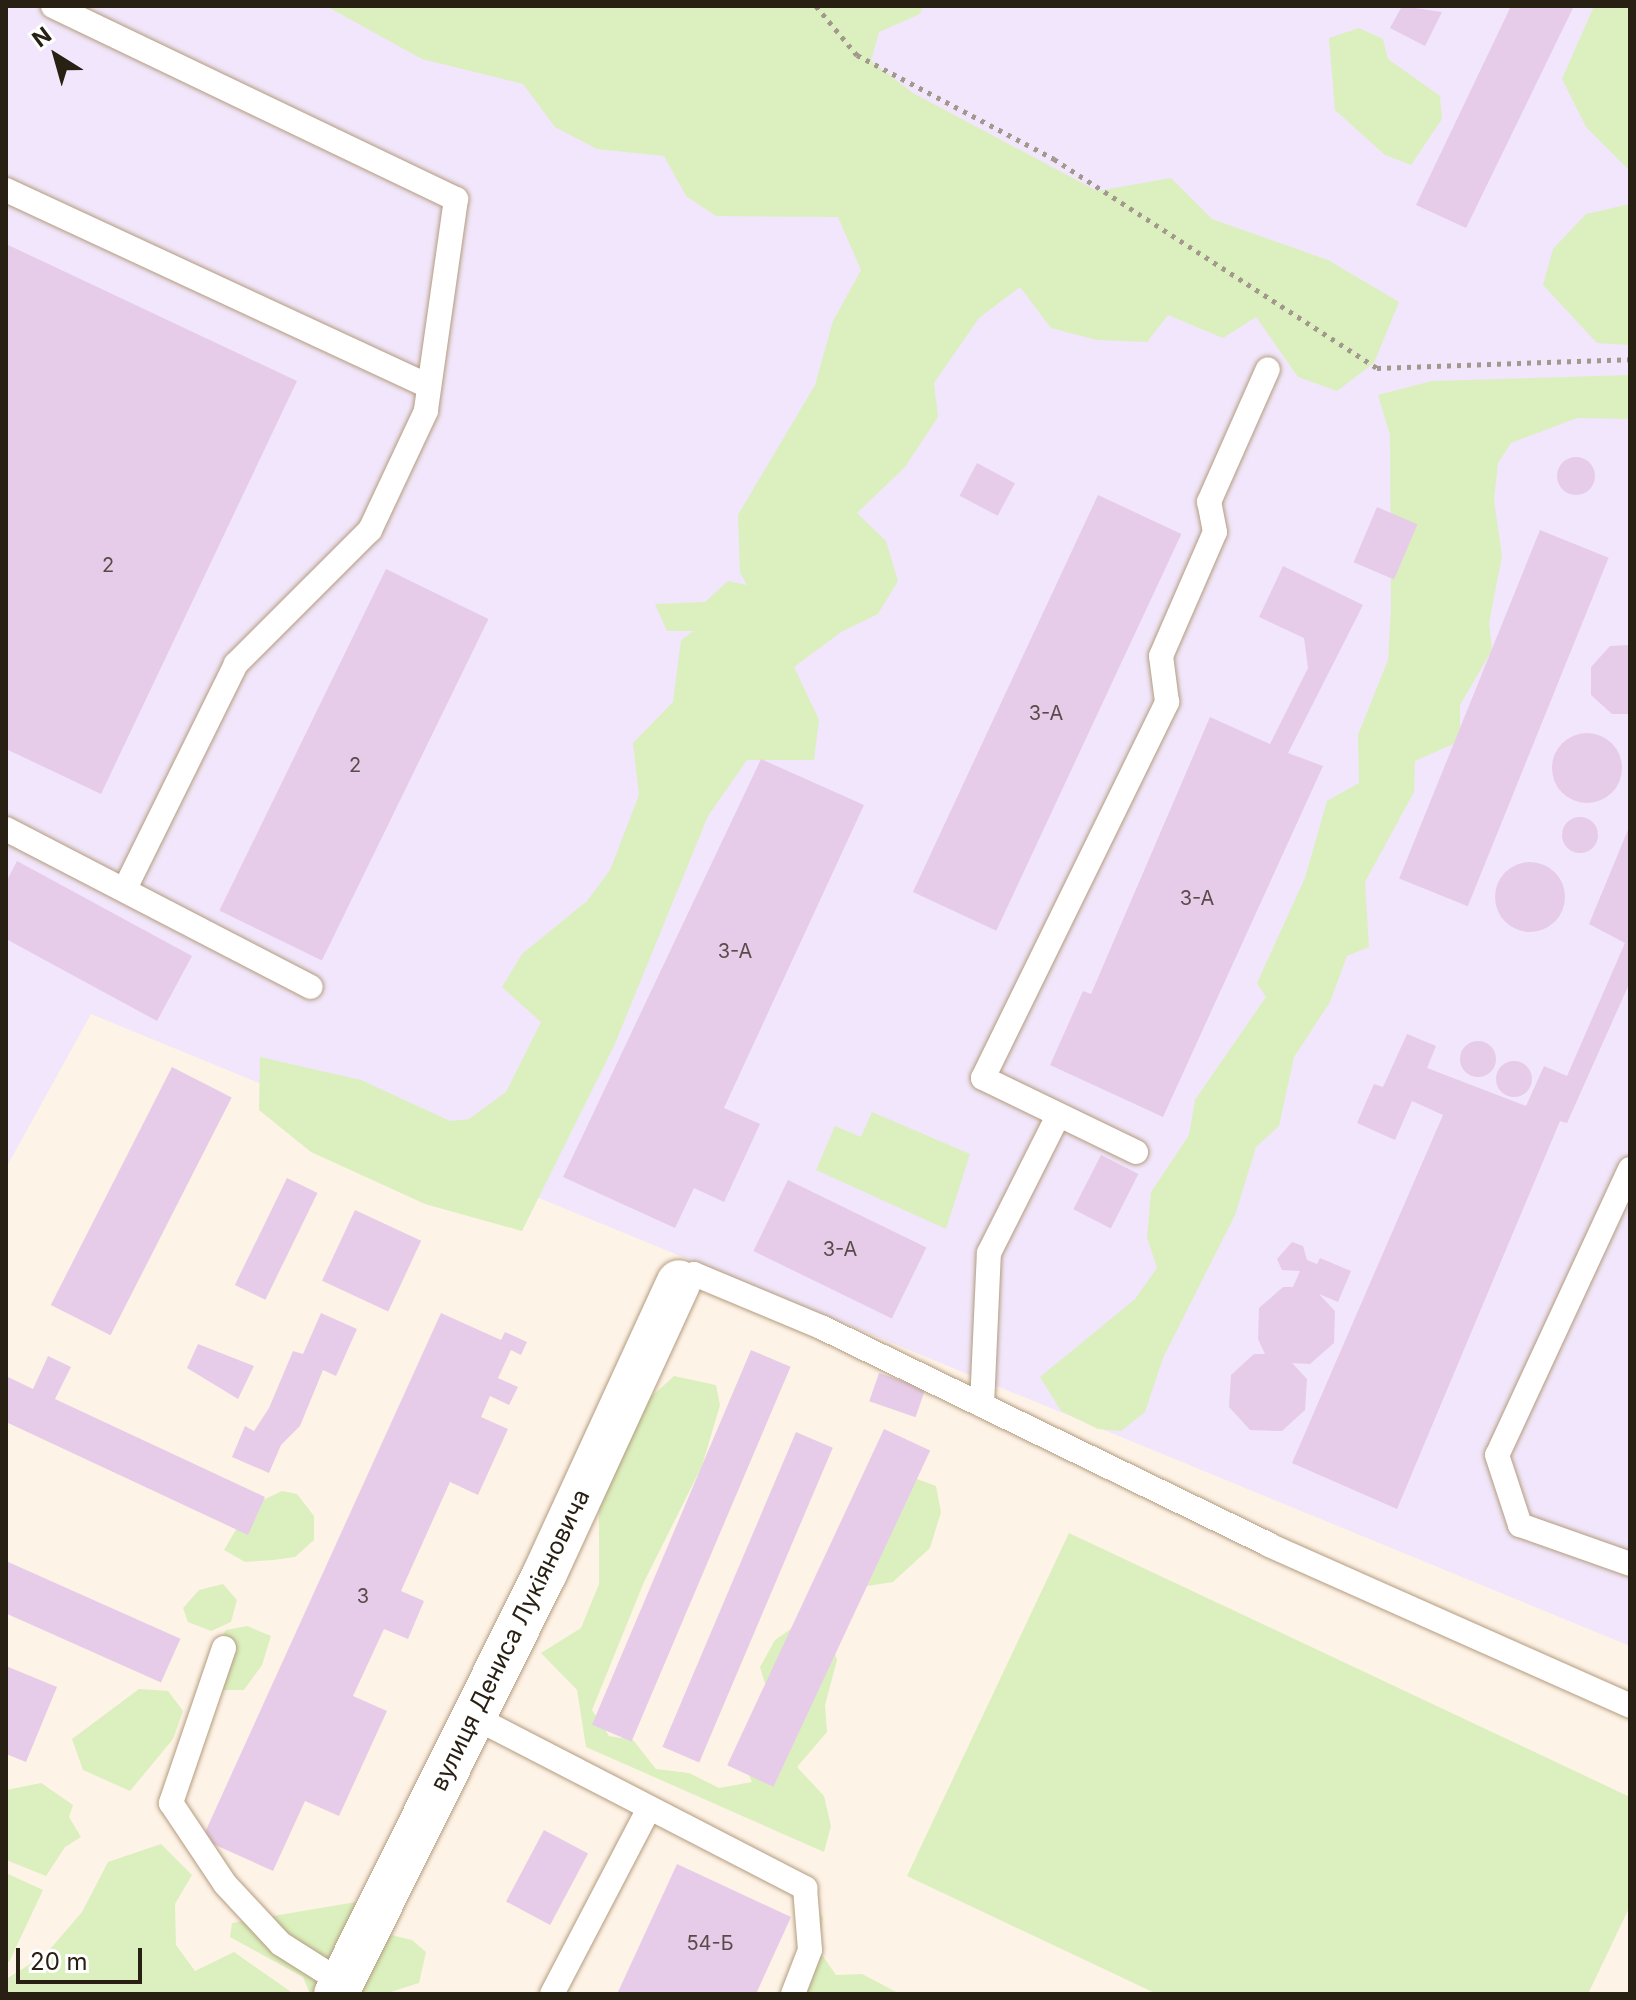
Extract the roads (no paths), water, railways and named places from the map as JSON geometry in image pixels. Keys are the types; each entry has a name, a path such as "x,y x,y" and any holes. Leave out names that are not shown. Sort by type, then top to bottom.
{"street":[{"name":"вулиця Дениса Лукіяновича","path":"338,1988 474,1717 679,1282"}],"lane":[{"path":"53,6 456,199 426,411 370,530 236,664 126,887"},
{"path":"6,190 429,386"},
{"path":"1136,1152 983,1078 1167,702 1161,656 1215,532 1209,502 1268,369"},
{"path":"6,829 126,887 311,987"},
{"path":"982,1405 989,1253 1058,1116"},
{"path":"1630,1169 1497,1455 1520,1525 1630,1564"},
{"path":"679,1282 694,1274 982,1405 1269,1545 1630,1706"},
{"path":"224,1648 171,1803 225,1884 281,1944 338,1988"},
{"path":"474,1717 648,1810 805,1888 810,1950 793,1994"},
{"path":"552,1994 648,1810"}]}
